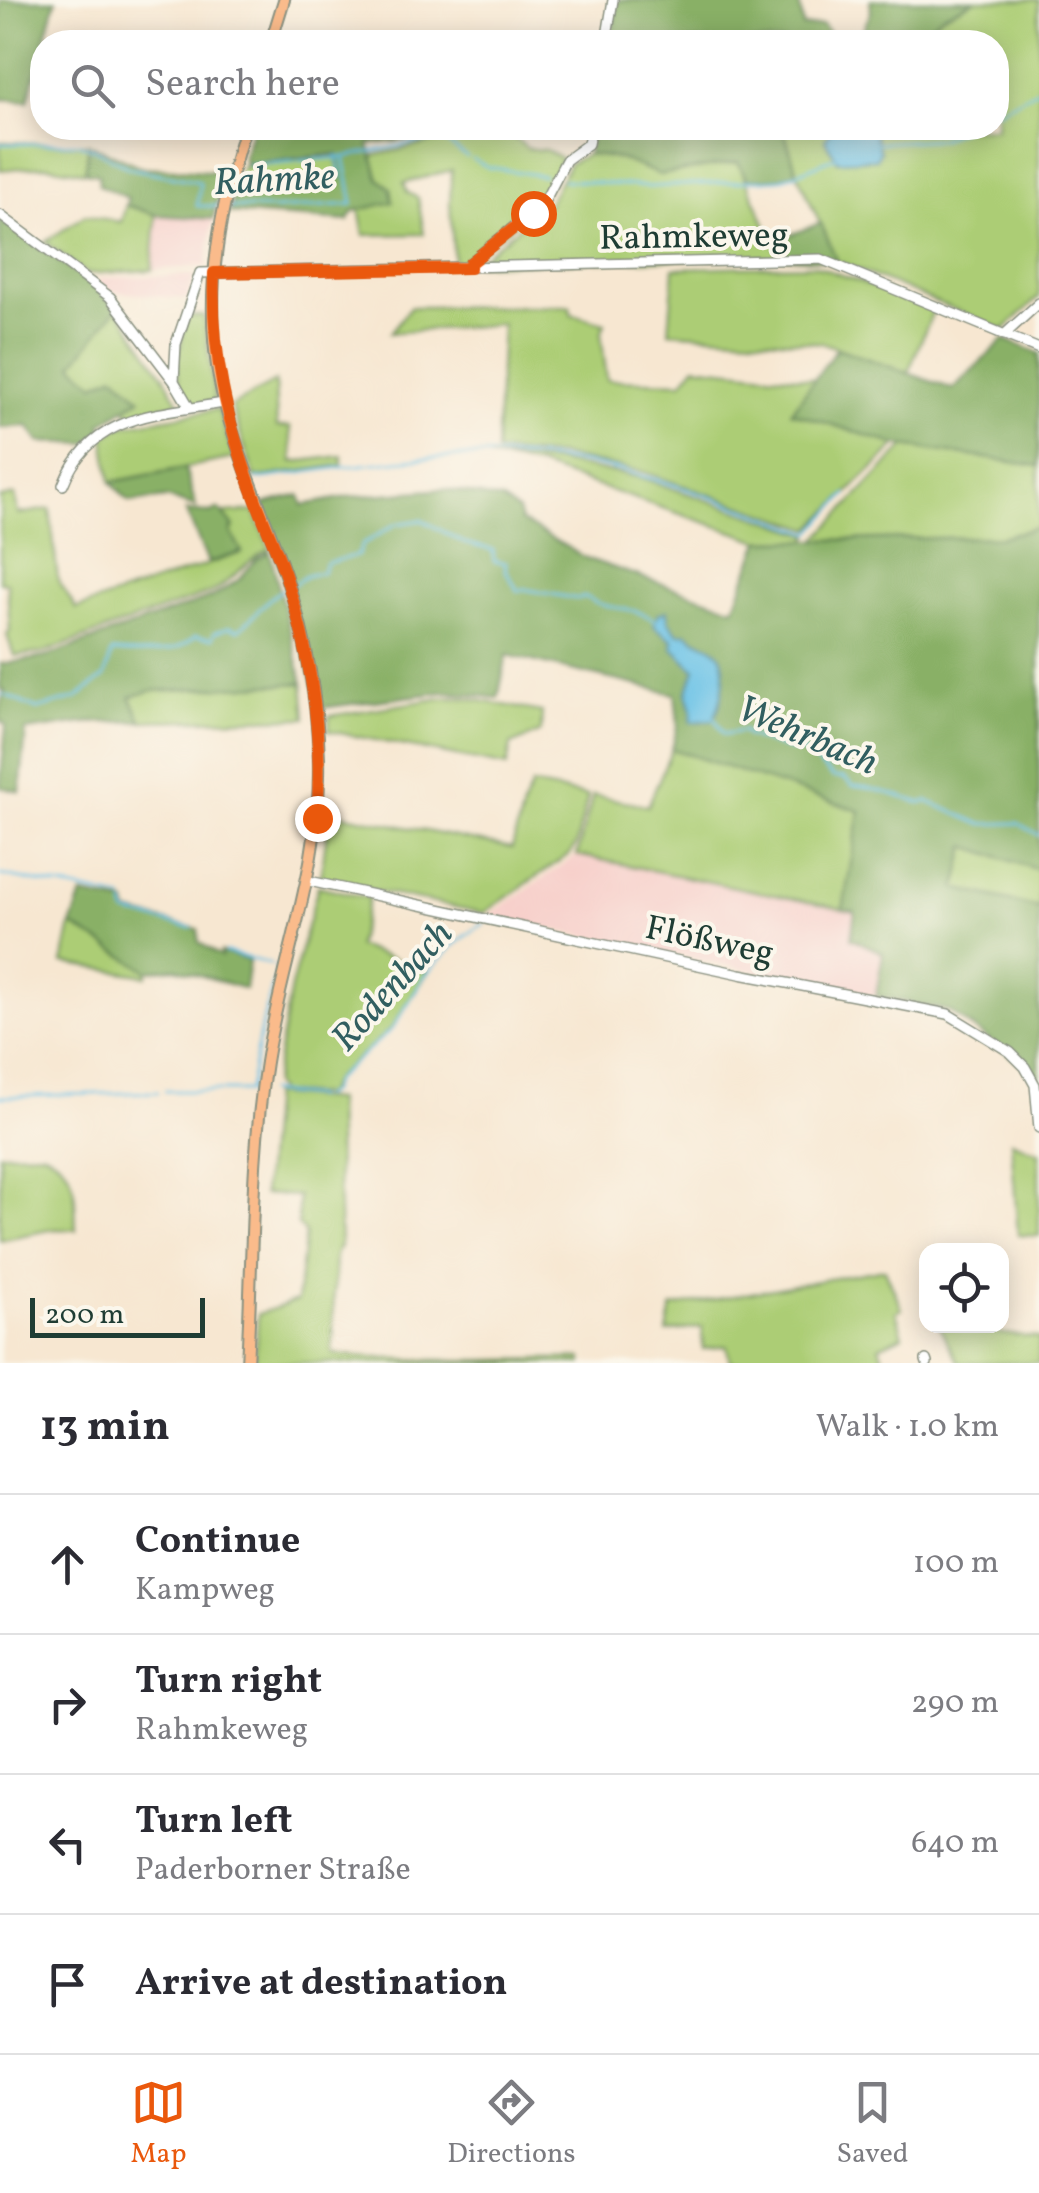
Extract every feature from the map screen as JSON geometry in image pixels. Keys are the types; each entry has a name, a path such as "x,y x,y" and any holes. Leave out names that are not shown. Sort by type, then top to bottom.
{"main road":[{"path":"275,30 284,0"},
{"path":"242,140 223,207 214,273 214,334 224,403 288,584 310,674 318,729 319,793 308,882 261,1092 247,1363"}],"street":[{"path":"608,30 613,0"},
{"path":"470,268 470,263 544,202 566,160 589,140"},
{"path":"0,215 110,296 190,408"},
{"name":"Rahmkeweg","path":"214,273 821,259 1039,349"},
{"path":"174,381 176,344 200,273 214,273"},
{"path":"1004,334 1039,303"},
{"path":"63,485 74,463 113,426 224,403"},
{"name":"Flößweg","path":"308,882 948,1014 1010,1052 1025,1068 1035,1085 1039,1128"}],"shaded area":[{"path":"156,215 213,219 206,266 152,270"},
{"path":"195,275 187,299 109,291 97,282 102,278"},
{"path":"577,855 855,911 883,953 876,996 491,917 490,914"}],"green space":[{"path":"0,0 56,0 48,30 30,30 28,101 0,99"},
{"path":"618,0 799,0 803,27 823,25 827,30 612,30"},
{"path":"870,0 975,0 943,15 924,30 863,30 871,12"},
{"path":"975,0 1039,0 1039,297 1004,330 837,261 798,175 787,140 825,140 838,161 880,152 876,140 1009,140 1009,30 924,30 943,15"},
{"path":"248,140 406,140 369,144 379,179 391,188 393,202 354,211 348,221 230,213 236,183 253,186 342,178 337,154 245,164"},
{"path":"517,140 527,148 546,150 561,158 546,191 522,218 463,263 454,265 452,170 404,183 407,192 418,198 424,234 364,235 359,209 393,202 371,156 439,141"},
{"path":"591,140 787,140 797,172 781,178 748,180 738,162 660,175 621,159 587,154"},
{"path":"0,142 89,144 85,172 47,166 0,170"},
{"path":"89,144 141,167 223,172 213,219 156,215 126,205 128,198 99,185 99,174 85,172"},
{"path":"587,154 621,159 660,175 738,162 780,257 477,264 547,205 569,164"},
{"path":"336,157 340,177 236,183 242,166"},
{"path":"126,205 156,215 152,270 87,274 45,242 85,215 121,222"},
{"path":"0,219 92,285 117,308 73,365 95,384 115,375 140,398 101,424 103,430 87,444 39,442 28,426 0,428"},
{"path":"821,223 837,261 780,257 773,241"},
{"path":"814,265 934,309 908,373 823,343 669,332 674,268"},
{"path":"570,306 571,314 605,323 601,334 607,380 682,382 695,366 815,379 792,412 897,445 811,529 643,472 561,456 496,452 502,324 390,333 410,307"},
{"path":"117,308 179,403 129,414 125,408 140,398 115,375 95,384 72,365"},
{"path":"188,316 204,316 215,401 191,403 180,386 178,361"},
{"path":"1004,339 1039,353 1039,466 897,445 791,412 837,348 953,389"},
{"path":"275,382 277,427 290,427 293,462 342,456 342,465 255,478 231,406"},
{"path":"218,409 234,458 111,482 104,437 121,426"},
{"path":"905,446 1039,466 1039,527 1000,537 816,540"},
{"path":"490,457 558,462 642,478 810,535 807,540 760,541 538,466"},
{"path":"185,468 196,507 167,498 129,502 111,482"},
{"path":"445,489 501,500 518,511 521,521 588,559 734,608 760,541 1000,537 1039,527 1039,870 966,846 956,888 1039,908 1039,1075 1035,1077 1027,1067 949,1011 876,996 883,953 851,938 855,912 843,909 860,811 672,749 678,724 675,694 507,655 498,698 445,692 320,708 263,504 300,495 303,505 347,497"},
{"path":"15,495 18,514 50,509 58,580 76,609 241,553 231,532 234,528 224,513 254,511 270,549 212,592 42,653 14,656 7,635 7,583 0,582 0,498"},
{"path":"219,509 233,525 231,532 242,552 208,563 186,511 211,513"},
{"path":"270,552 303,683 151,691 130,697 142,721 83,723 26,731 20,792 0,787 6,725 0,720 5,691 0,689 0,664 45,657 212,597"},
{"path":"303,683 306,718 142,721 130,696 151,691"},
{"path":"442,698 466,698 542,712 541,732 511,745 507,766 329,731 329,716"},
{"path":"672,749 861,811 843,909 577,855 593,795 648,806"},
{"path":"532,785 588,796 576,844 571,853 484,913 320,880 330,812 512,848"},
{"path":"966,846 1039,870 1039,908 956,889"},
{"path":"318,886 369,898 357,946 428,972 392,1028 334,1079 326,1095 280,1093 273,1085 291,987"},
{"path":"82,895 126,903 128,912 198,929 199,942 221,957 221,952 249,960 245,989 176,968 148,971 71,925"},
{"path":"71,925 148,971 147,976 63,963"},
{"path":"272,1094 336,1100 340,1246 335,1255 332,1354 425,1360 582,1358 582,1363 255,1363 258,1314 297,1301 305,1233 298,1225 298,1196 263,1194"},
{"path":"1011,1141 1039,1152 1039,1236 1018,1235"},
{"path":"42,1152 55,1158 69,1174 75,1194 76,1230 54,1229 0,1240 0,1153"},
{"path":"885,1269 902,1309 896,1312 903,1335 879,1346 884,1361 905,1357 908,1363 730,1363 727,1346 703,1349 702,1327 667,1332 672,1307"},
{"path":"943,1333 1039,1338 1039,1363 959,1363"}],"water":[{"path":"825,140 876,140 880,152 876,159 838,161"},
{"path":"667,611 668,621 678,634 687,633 721,656 724,684 713,720 691,722 687,693 695,669 672,647 673,640 654,626 658,614"}],"waterway":[{"name":"Rahmke","path":"1009,104 1039,89"},
{"name":"Rahmke","path":"226,207 275,209 353,204 344,157 430,140"},
{"name":"Rahmke","path":"443,140 467,157"},
{"name":"Rahmke","path":"877,143 925,140"},
{"name":"Rahmke","path":"0,144 76,143 129,168 200,182 197,206 219,206"},
{"name":"Rahmke","path":"240,186 341,177 337,156"},
{"path":"248,165 344,157"},
{"name":"Rahmke","path":"563,180 649,187 782,179 836,157"},
{"name":"Rahmke","path":"472,159 488,167 544,176"},
{"path":"256,479 442,457 554,459 652,479 811,533 847,494"},
{"name":"Wehrbach","path":"292,585 322,572 326,563 358,555 363,544 396,524 422,520 464,543 493,550 494,561 506,563 505,569 518,591 586,597 656,621"},
{"name":"Wehrbach","path":"7,696 37,709 77,698 105,676 112,652 167,650 195,636 213,638 214,633 229,627 238,630 284,589"},
{"name":"Wehrbach","path":"714,717 724,734 744,731 789,750 805,752 833,777 844,778 853,786 927,801 981,824 1018,823 1039,835"},
{"name":"Rodenbach","path":"0,875 58,886"},
{"name":"Rodenbach","path":"61,886 123,899"},
{"name":"Rodenbach","path":"124,904 126,913 192,928"},
{"name":"Rodenbach","path":"321,1097 330,1092 334,1080 393,1028 424,977 452,946 484,923"},
{"name":"Rodenbach","path":"225,952 270,964"},
{"name":"Rodenbach","path":"249,1089 278,967 275,966"},
{"name":"Rodenbach","path":"165,1091 256,1091"},
{"name":"Rodenbach","path":"92,1094 158,1092"},
{"name":"Rodenbach","path":"268,1092 316,1097"},
{"name":"Rodenbach","path":"0,1097 90,1094"}],"route":[{"path":"317,818 319,760 310,674 287,579 255,498 221,388 213,317 214,273 470,268 470,263 533,213"}]}
